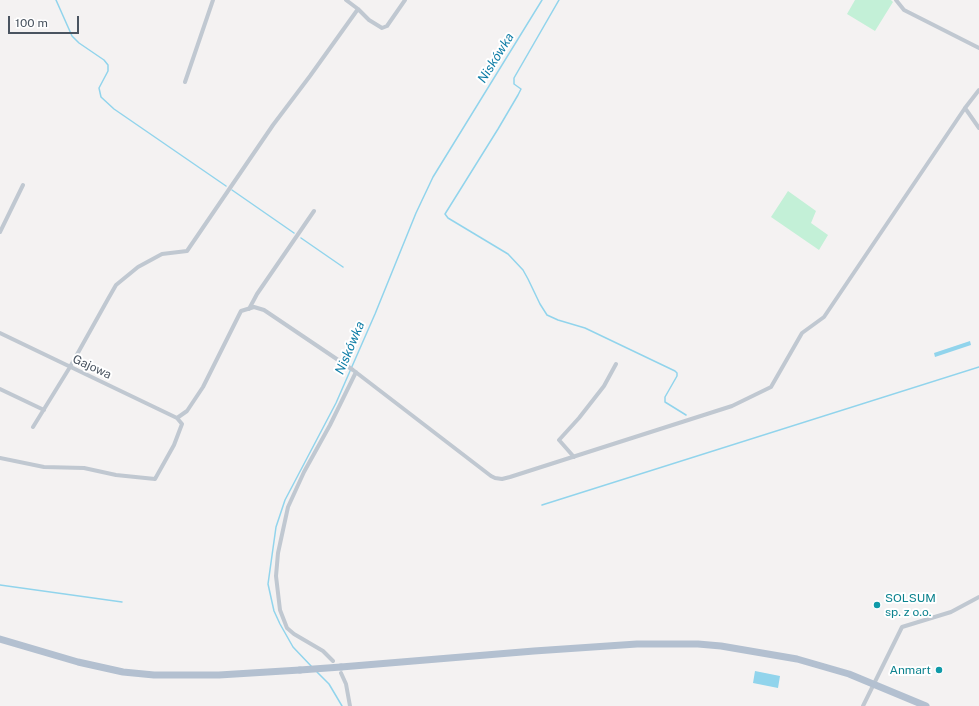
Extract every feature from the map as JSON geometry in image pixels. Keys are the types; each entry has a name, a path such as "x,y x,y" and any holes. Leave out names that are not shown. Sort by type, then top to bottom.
{"main road":[{"path":"0,639 78,662 123,672 154,675 219,675 300,670 341,670 534,651 637,644 698,644 721,646 797,659 849,674 926,706"}],"street":[{"path":"185,82 213,0"},
{"path":"346,0 369,20 382,28 387,26 405,0"},
{"path":"896,0 904,10 979,48"},
{"path":"33,427 70,368 116,285 138,267 162,254 187,251 272,125 310,76 358,9"},
{"path":"0,458 44,468 84,468 116,475 154,479 174,445 182,424 177,418 187,411 203,387 242,311 254,307 264,310 355,371 495,478 502,479 510,477 732,406 771,387 802,333 824,317 965,108 979,90"},
{"path":"965,108 979,128"},
{"path":"0,232 23,185"},
{"path":"249,309 257,294 314,211"},
{"name":"Gajowa","path":"0,333 70,368 177,418"},
{"path":"574,457 559,440 579,418 604,386 616,364"},
{"path":"333,661 323,652 287,628 280,610 276,576 278,553 288,507 304,472 330,425 355,371"},
{"path":"0,389 44,410"},
{"path":"863,706 902,626 951,612 979,597"},
{"path":"341,670 346,684 350,706"}],"green space":[{"path":"855,0 891,0 893,2 875,31 847,14"},
{"path":"788,191 816,211 811,223 828,235 819,250 771,217"}],"water":[{"path":"970,341 971,345 935,357 934,353"},
{"path":"755,671 780,676 778,688 753,683"}],"waterway":[{"path":"56,0 72,36 79,43 104,60 108,65 108,71 99,88 101,97 114,109 226,186"},
{"name":"Niskówka","path":"312,667 293,647 280,624 274,611 268,584 276,527 285,500 336,403 375,314 416,213 433,177 542,0"},
{"path":"559,0 514,78 514,84 521,89 518,95 445,214 448,218 508,254 523,270 547,315 585,328 675,371 677,376 665,397 665,402 686,415"},
{"path":"232,190 294,233"},
{"path":"301,238 343,267"},
{"path":"542,505 979,367"},
{"path":"0,585 122,602"},
{"name":"Niskówka","path":"317,672 329,684 342,706"}],"place":[{"name":"SOLSUM sp. z o.o.","path":"877,605"},
{"name":"Anmart","path":"939,670"}]}
